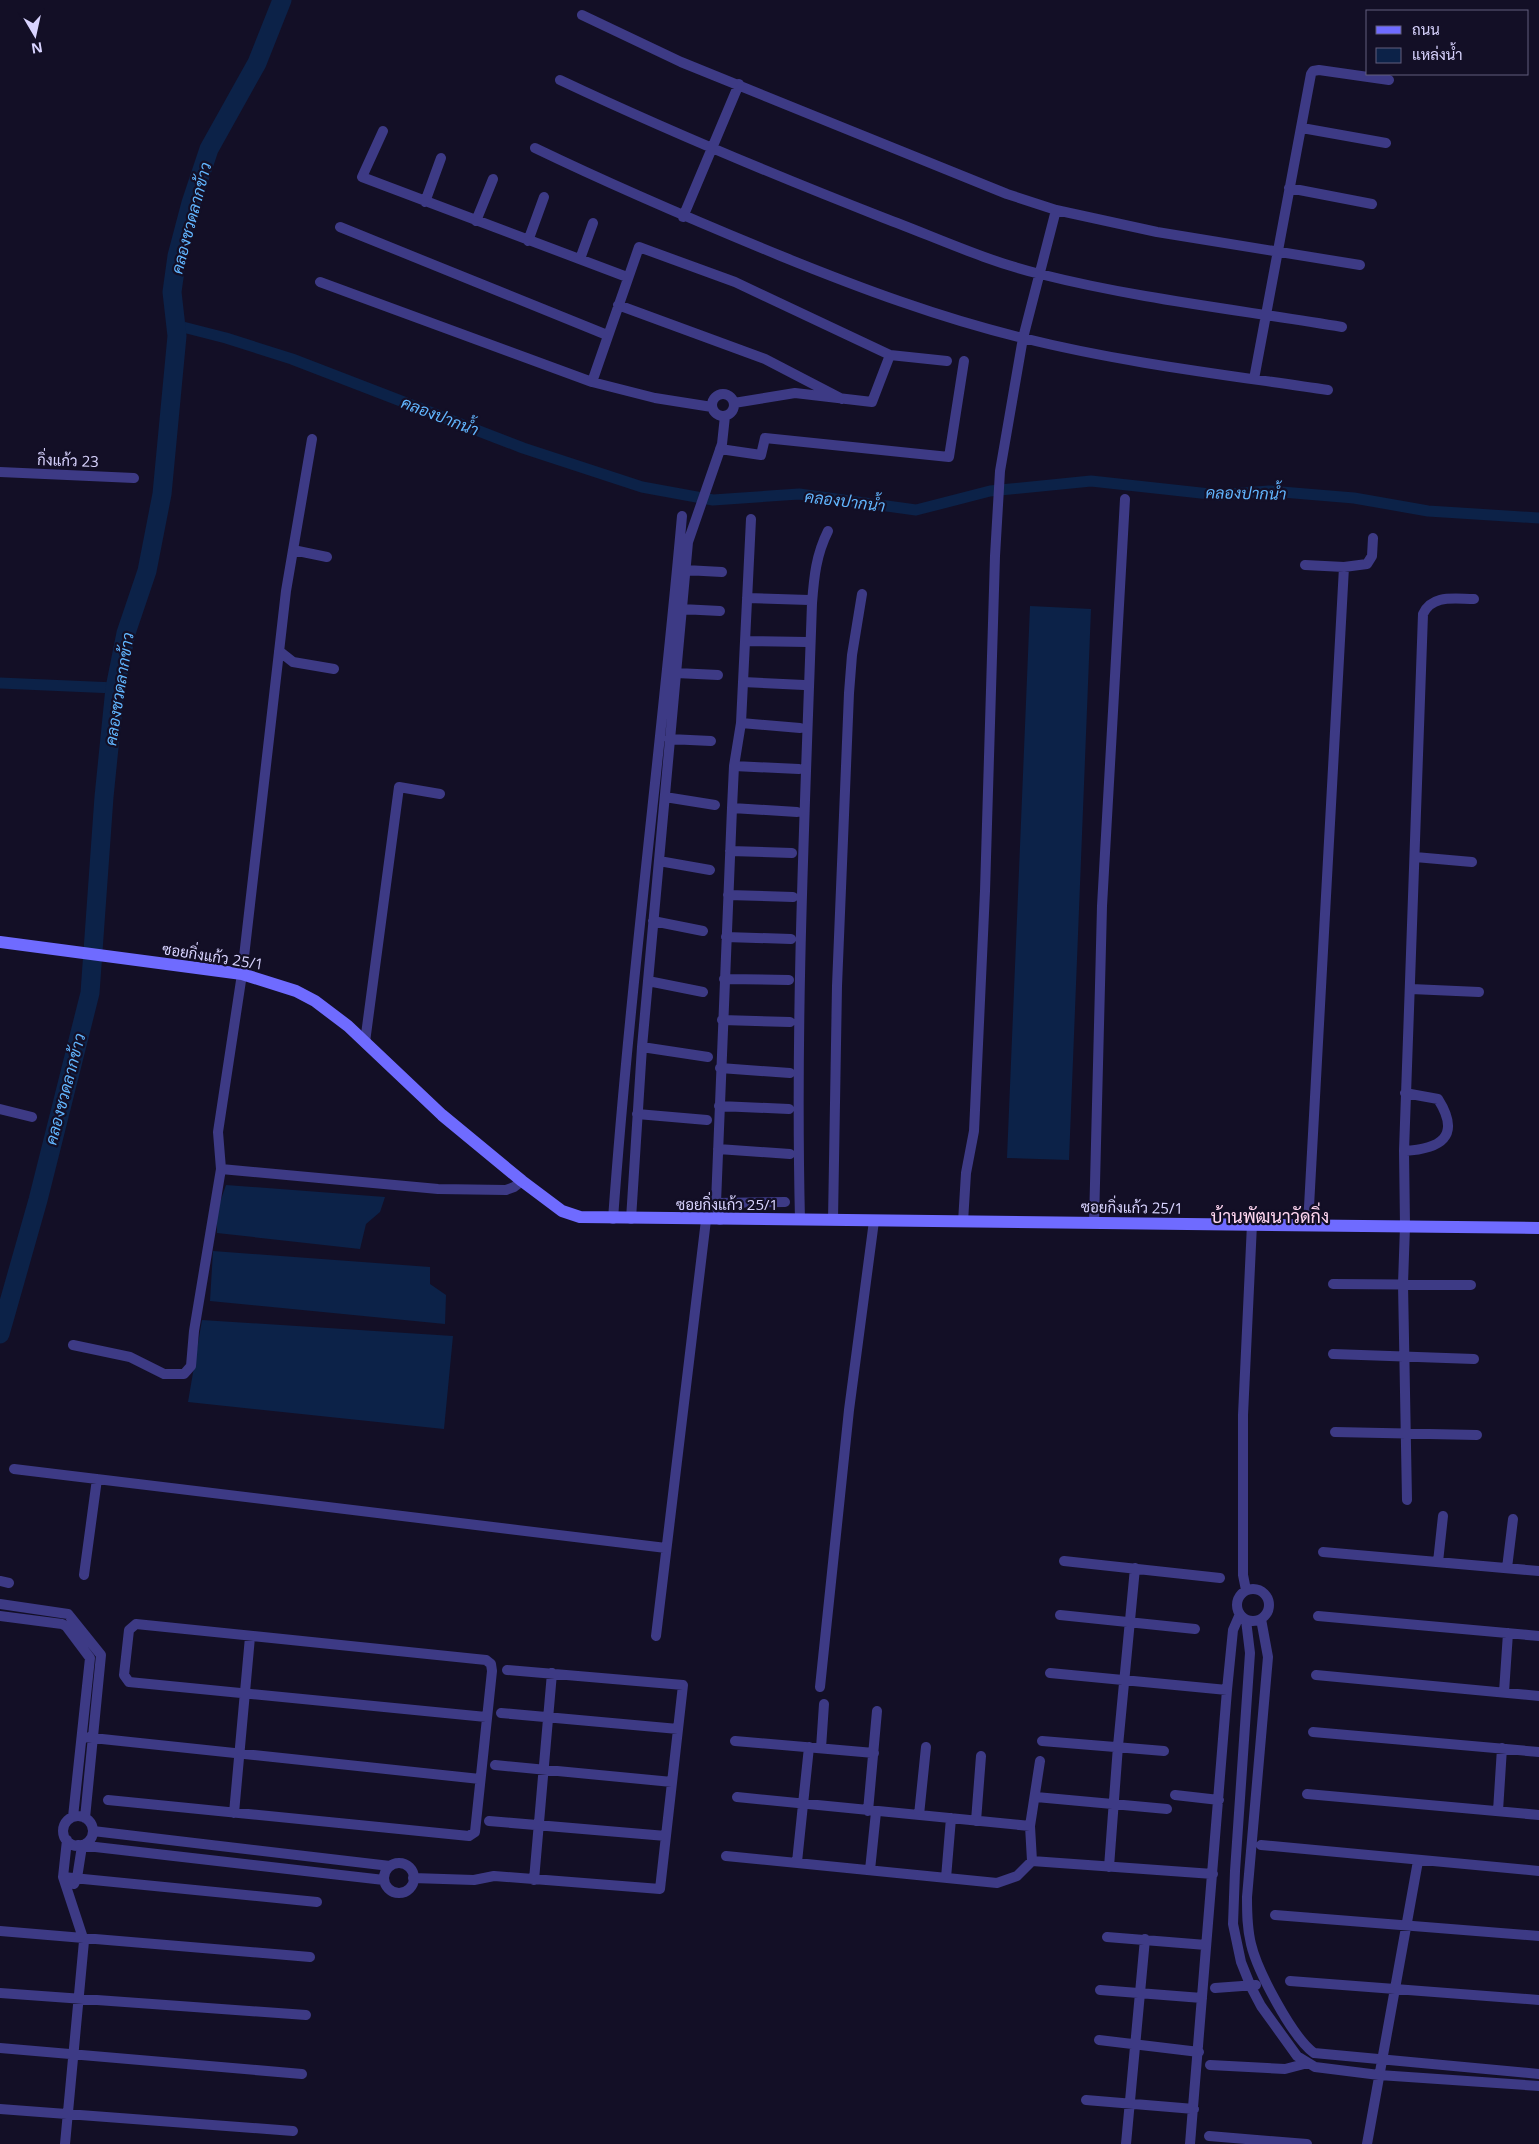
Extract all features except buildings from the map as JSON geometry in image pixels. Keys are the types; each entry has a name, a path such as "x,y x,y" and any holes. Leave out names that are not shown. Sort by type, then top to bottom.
{"street":[{"path":"582,14 681,62 1007,194 1056,210 1157,232 1360,265"},
{"path":"1254,379 1289,188 1313,71 1319,70 1389,80"},
{"path":"560,80 711,148 813,191 995,261 1038,274 1142,296 1342,327"},
{"path":"683,216 739,84"},
{"path":"1302,128 1386,143"},
{"path":"383,131 362,177 627,277"},
{"path":"535,148 683,216 898,301 1022,338 1105,355 1328,390"},
{"path":"425,202 441,158"},
{"path":"476,221 493,179"},
{"path":"1289,188 1372,204"},
{"path":"528,241 544,197"},
{"path":"964,1222 966,1173 974,1131 984,911 995,556 1000,471 1022,338 1056,210"},
{"path":"580,259 593,223"},
{"path":"340,227 608,335"},
{"path":"592,382 639,246 735,282 890,355 947,361"},
{"path":"320,282 592,382 664,400 712,407 717,414 725,416 732,412 734,403 730,396 721,394 714,399 712,407"},
{"path":"618,305 765,358 842,398"},
{"path":"734,403 795,393 872,402 890,355"},
{"path":"721,447 761,455 765,438 950,458 964,361"},
{"path":"632,1219 642,1047 688,542 721,447 725,416"},
{"path":"73,1345 130,1358 164,1374 177,1376 190,1369 194,1331 221,1169 218,1132 242,974 278,651 312,439"},
{"name":"กิ่งแก้ว 23","path":"0,472 134,478"},
{"path":"1094,1223 1102,906 1125,499"},
{"path":"613,1219 638,934 669,659 682,516"},
{"path":"720,1220 716,1203 722,1020 734,766 741,723 751,519"},
{"path":"800,1220 797,1106 799,991 812,612 815,565 828,531"},
{"path":"1304,565 1362,566 1371,560 1373,538"},
{"path":"293,550 327,558"},
{"path":"1308,1225 1344,567"},
{"path":"685,570 722,572"},
{"path":"833,1220 837,986 849,693 852,655 862,594"},
{"path":"747,598 809,600"},
{"path":"1407,1500 1403,1284 1406,1226 1404,1151 1423,614 1427,605 1434,601 1474,598"},
{"path":"681,609 720,611"},
{"path":"746,641 807,642"},
{"path":"278,651 293,662 334,669"},
{"path":"676,673 718,675"},
{"path":"743,682 804,685"},
{"path":"741,723 800,728"},
{"path":"669,739 711,742"},
{"path":"734,766 799,769"},
{"path":"365,1042 399,787 440,794"},
{"path":"664,798 715,805"},
{"path":"732,808 797,812"},
{"path":"730,851 792,853"},
{"path":"1415,857 1472,862"},
{"path":"659,861 710,870"},
{"path":"728,895 793,897"},
{"path":"653,921 703,931"},
{"path":"726,936 791,938"},
{"name":"ซอยกิ่งแก้ว 25/1","path":"0,942 242,974 296,991 341,1021 442,1115 522,1181 562,1211 580,1217 613,1219 1539,1228"},
{"path":"724,979 789,980"},
{"path":"648,981 703,992"},
{"path":"1411,989 1479,992"},
{"path":"722,1020 790,1022"},
{"path":"642,1047 708,1057"},
{"path":"720,1068 790,1073"},
{"path":"1404,1151 1426,1150 1436,1146 1445,1138 1447,1130 1444,1108 1438,1099 1406,1094"},
{"path":"719,1106 789,1108"},
{"path":"0,1109 32,1117"},
{"path":"637,1114 708,1120"},
{"path":"718,1149 790,1154"},
{"path":"221,1169 438,1189 506,1190 522,1181"},
{"path":"716,1203 785,1202"},
{"path":"656,1636 706,1220"},
{"path":"820,1687 849,1410 874,1221"},
{"path":"1252,1224 1243,1415 1244,1575 1246,1590 1237,1601 1243,1617 1250,1652 1233,1924 1241,1962 1250,1987 1297,2056 1308,2065"},
{"path":"1333,1284 1471,1284"},
{"path":"1333,1354 1474,1359"},
{"path":"1335,1432 1477,1435"},
{"path":"14,1469 666,1548"},
{"path":"84,1575 97,1479"},
{"path":"1438,1562 1443,1516"},
{"path":"1508,1568 1513,1519"},
{"path":"1323,1552 1539,1571"},
{"path":"1064,1561 1220,1578"},
{"path":"1109,1867 1118,1746 1135,1568"},
{"path":"1246,1590 1260,1590 1268,1598 1269,1609 1261,1619 1268,1658 1247,1898 1247,1928 1251,1946 1266,1982 1292,2027 1314,2053 1539,2074"},
{"path":"0,1604 61,1612 73,1618 101,1655 85,1818"},
{"path":"46,1621 48,1610"},
{"path":"1060,1615 1195,1629"},
{"path":"0,1616 46,1621 66,1626 90,1658 73,1817 67,1822 64,1829 67,1840 63,1876 83,1938 65,2144"},
{"path":"1318,1616 1539,1636"},
{"path":"1243,1617 1261,1619"},
{"path":"1190,2144 1233,1630 1243,1617"},
{"path":"108,1800 469,1836 476,1832 492,1671 491,1664 486,1660 136,1624 129,1630 124,1675 129,1682 486,1718"},
{"path":"1504,1692 1508,1634"},
{"path":"234,1814 250,1636"},
{"path":"413,1878 474,1880 494,1876 660,1889 683,1685 507,1670"},
{"path":"534,1880 552,1673"},
{"path":"1050,1673 1227,1690"},
{"path":"1316,1675 1539,1696"},
{"path":"1248,1685 1265,1686"},
{"path":"821,1748 824,1704"},
{"path":"870,1870 877,1711"},
{"path":"501,1713 678,1729"},
{"path":"1313,1732 1539,1752"},
{"path":"83,1737 480,1779"},
{"path":"1042,1740 1164,1751"},
{"path":"735,1741 874,1753"},
{"path":"798,1862 809,1747"},
{"path":"919,1815 926,1747"},
{"path":"1498,1811 1502,1748"},
{"path":"976,1821 981,1756"},
{"path":"726,1856 946,1878 1006,1881 1017,1876 1032,1861 1030,1826 1036,1797 1040,1761"},
{"path":"495,1765 672,1782"},
{"path":"1307,1794 1539,1815"},
{"path":"1175,1795 1219,1800"},
{"path":"736,1797 1030,1826"},
{"path":"1036,1797 1167,1809"},
{"path":"73,1817 85,1818 91,1823 93,1831 88,1841 80,1846"},
{"path":"946,1878 952,1818"},
{"path":"489,1821 666,1836"},
{"path":"1238,1829 1253,1830"},
{"path":"93,1831 390,1866 405,1865 411,1870 413,1878 411,1886 402,1892 390,1890 384,1880 385,1872 390,1866"},
{"path":"67,1840 80,1846 384,1880"},
{"path":"1261,1845 1539,1872"},
{"path":"68,1894 77,1878 80,1846"},
{"path":"226,1862 229,1847"},
{"path":"1367,2144 1418,1860"},
{"path":"1032,1861 1213,1874"},
{"path":"63,1876 317,1902"},
{"path":"1275,1915 1539,1936"},
{"path":"0,1931 310,1957"},
{"path":"1107,1937 1206,1945"},
{"path":"1126,2144 1145,1939"},
{"path":"1290,1981 1539,2000"},
{"path":"1215,1988 1250,1987 1266,1982"},
{"path":"1100,1990 1202,1998"},
{"path":"0,1993 306,2015"},
{"path":"1099,2040 1198,2052"},
{"path":"0,2048 302,2074"},
{"path":"1308,2065 1314,2053"},
{"path":"1210,2065 1285,2069 1308,2065 1329,2070 1379,2075 1539,2086"},
{"path":"1086,2100 1194,2109"},
{"path":"0,2109 293,2132"},
{"path":"1209,2136 1307,2144"}],"water":[{"path":"1030,606 1091,609 1069,1160 1007,1158"},
{"path":"226,1185 385,1197 380,1212 366,1224 360,1249 217,1233 217,1211"},
{"path":"213,1251 430,1267 430,1284 446,1295 445,1324 210,1301"},
{"path":"202,1320 453,1336 444,1429 188,1402"}],"waterway":[{"name":"คลองชวดลากข้าว","path":"0,1334 38,1200 90,993 104,797 115,688 126,633 147,571 162,494 177,336 172,292 177,256 191,203 209,149 257,63 282,0"},
{"name":"คลองปากน้ำ","path":"175,325 226,338 292,359 523,448 642,487 713,500 799,494 916,510 990,491 1091,481 1219,495 1269,491 1354,498 1428,511 1539,518"},
{"path":"0,683 115,688"}],"district":[{"name":"บ้านพัฒนาวัดกิ่ง","path":"1270,1216"}]}
